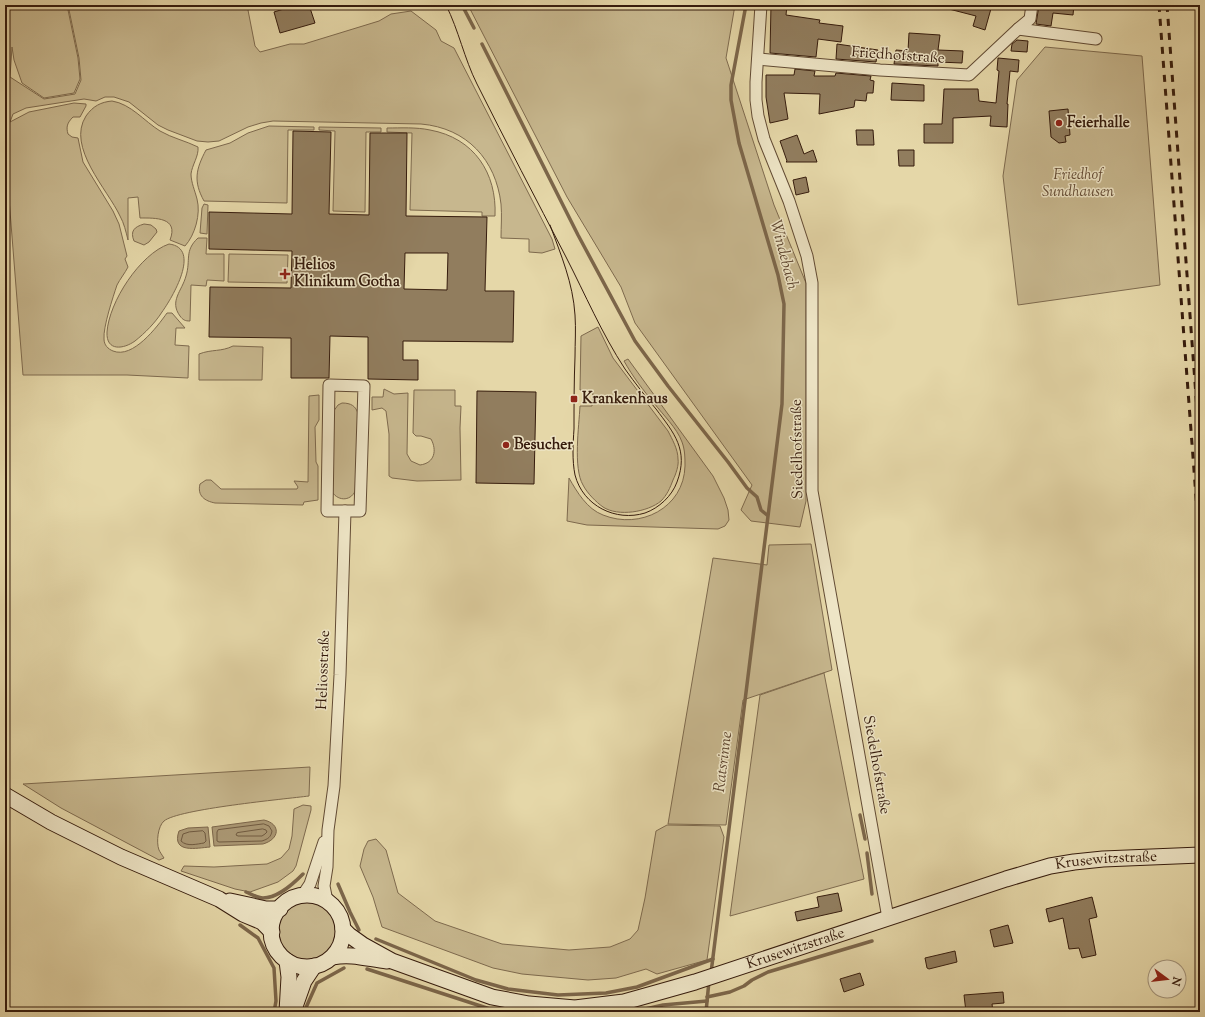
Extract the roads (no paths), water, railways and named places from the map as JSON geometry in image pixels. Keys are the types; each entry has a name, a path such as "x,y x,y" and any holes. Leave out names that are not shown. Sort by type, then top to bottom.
{"main road":[{"path":"5,795 50,822 121,858 219,899 244,914 262,922 272,932"},
{"name":"Krusewitzstraße","path":"392,962 492,997 529,1004 575,1008 624,1002 721,974 1006,879 1050,866 1103,859 1200,855"},
{"path":"333,957 341,943 343,929 339,913 334,906 327,901 314,896 302,896 285,903 274,919 272,932 273,942 279,953 287,961 302,966 314,966 333,957 342,955 359,956 392,962"},
{"path":"219,899 266,909 280,909"},
{"path":"343,929 363,945 392,962"},
{"path":"287,961 290,977 287,1012"},
{"path":"292,1012 304,981 314,966"}],"street":[{"name":"Siedelhofstraße","path":"762,5 756,100 764,139 789,201 807,256 810,270 812,283 812,491 888,918"},
{"name":"Friedhofstraße","path":"758,59 880,70 969,75 1030,19 1032,5"},
{"path":"1018,29 1096,39"},
{"path":"330,385 364,386 360,512 345,511 327,511 330,385"},
{"name":"Heliosstraße","path":"328,830 334,786 340,674 345,511"},
{"path":"302,896 310,884 328,830"},
{"path":"327,901 324,886 327,867 328,830"}],"water":[{"path":"264,820 270,822 276,828 273,839 269,842 263,844 214,846 212,827"},
{"path":"208,827 210,847 187,848 179,843 179,831 188,828"}],"waterway":[{"path":"462,5 474,28"},
{"name":"Windebach","path":"711,973 782,404 784,304 778,275 739,143 731,100 731,85 746,5"},
{"path":"482,44 578,235 635,341 747,488 757,497 761,510 767,515"},
{"path":"860,815 865,839"},
{"path":"867,853 872,894"},
{"path":"246,892 261,898 274,896 290,886 303,874"},
{"path":"338,884 359,930"},
{"path":"240,925 258,938 274,968 276,1001 274,1012"},
{"path":"376,939 476,980 508,989 558,995 606,993 637,987 713,959"},
{"path":"707,997 730,992 744,986 768,972 872,941"},
{"path":"304,1012 317,983 344,968"},
{"path":"367,969 502,1012"},
{"name":"Ratsrinne","path":"706,1012 709,981"},
{"path":"641,1010 663,1005 707,1001"}],"tram line":[{"path":"446,5 477,84 532,192 544,214 555,235 601,328 625,369 669,426 678,442 681,460 680,471 675,487 664,501 645,513 623,515 602,509 585,495 579,486 575,475 573,464 575,336 574,303 569,280 562,258 558,247 554,236 550,225"}],"railway":[{"path":"1159,5 1200,550"},
{"path":"1167,5 1200,450"}],"place":[{"name":"Feierhalle","path":"1059,123"},
{"name":"Helios Klinikum Gotha","path":"285,274"},
{"name":"Krankenhaus","path":"574,399"},
{"name":"Besucher","path":"506,445"}],"park label":[{"name":"Friedhof Sundhausen","path":"1078,184"}]}
